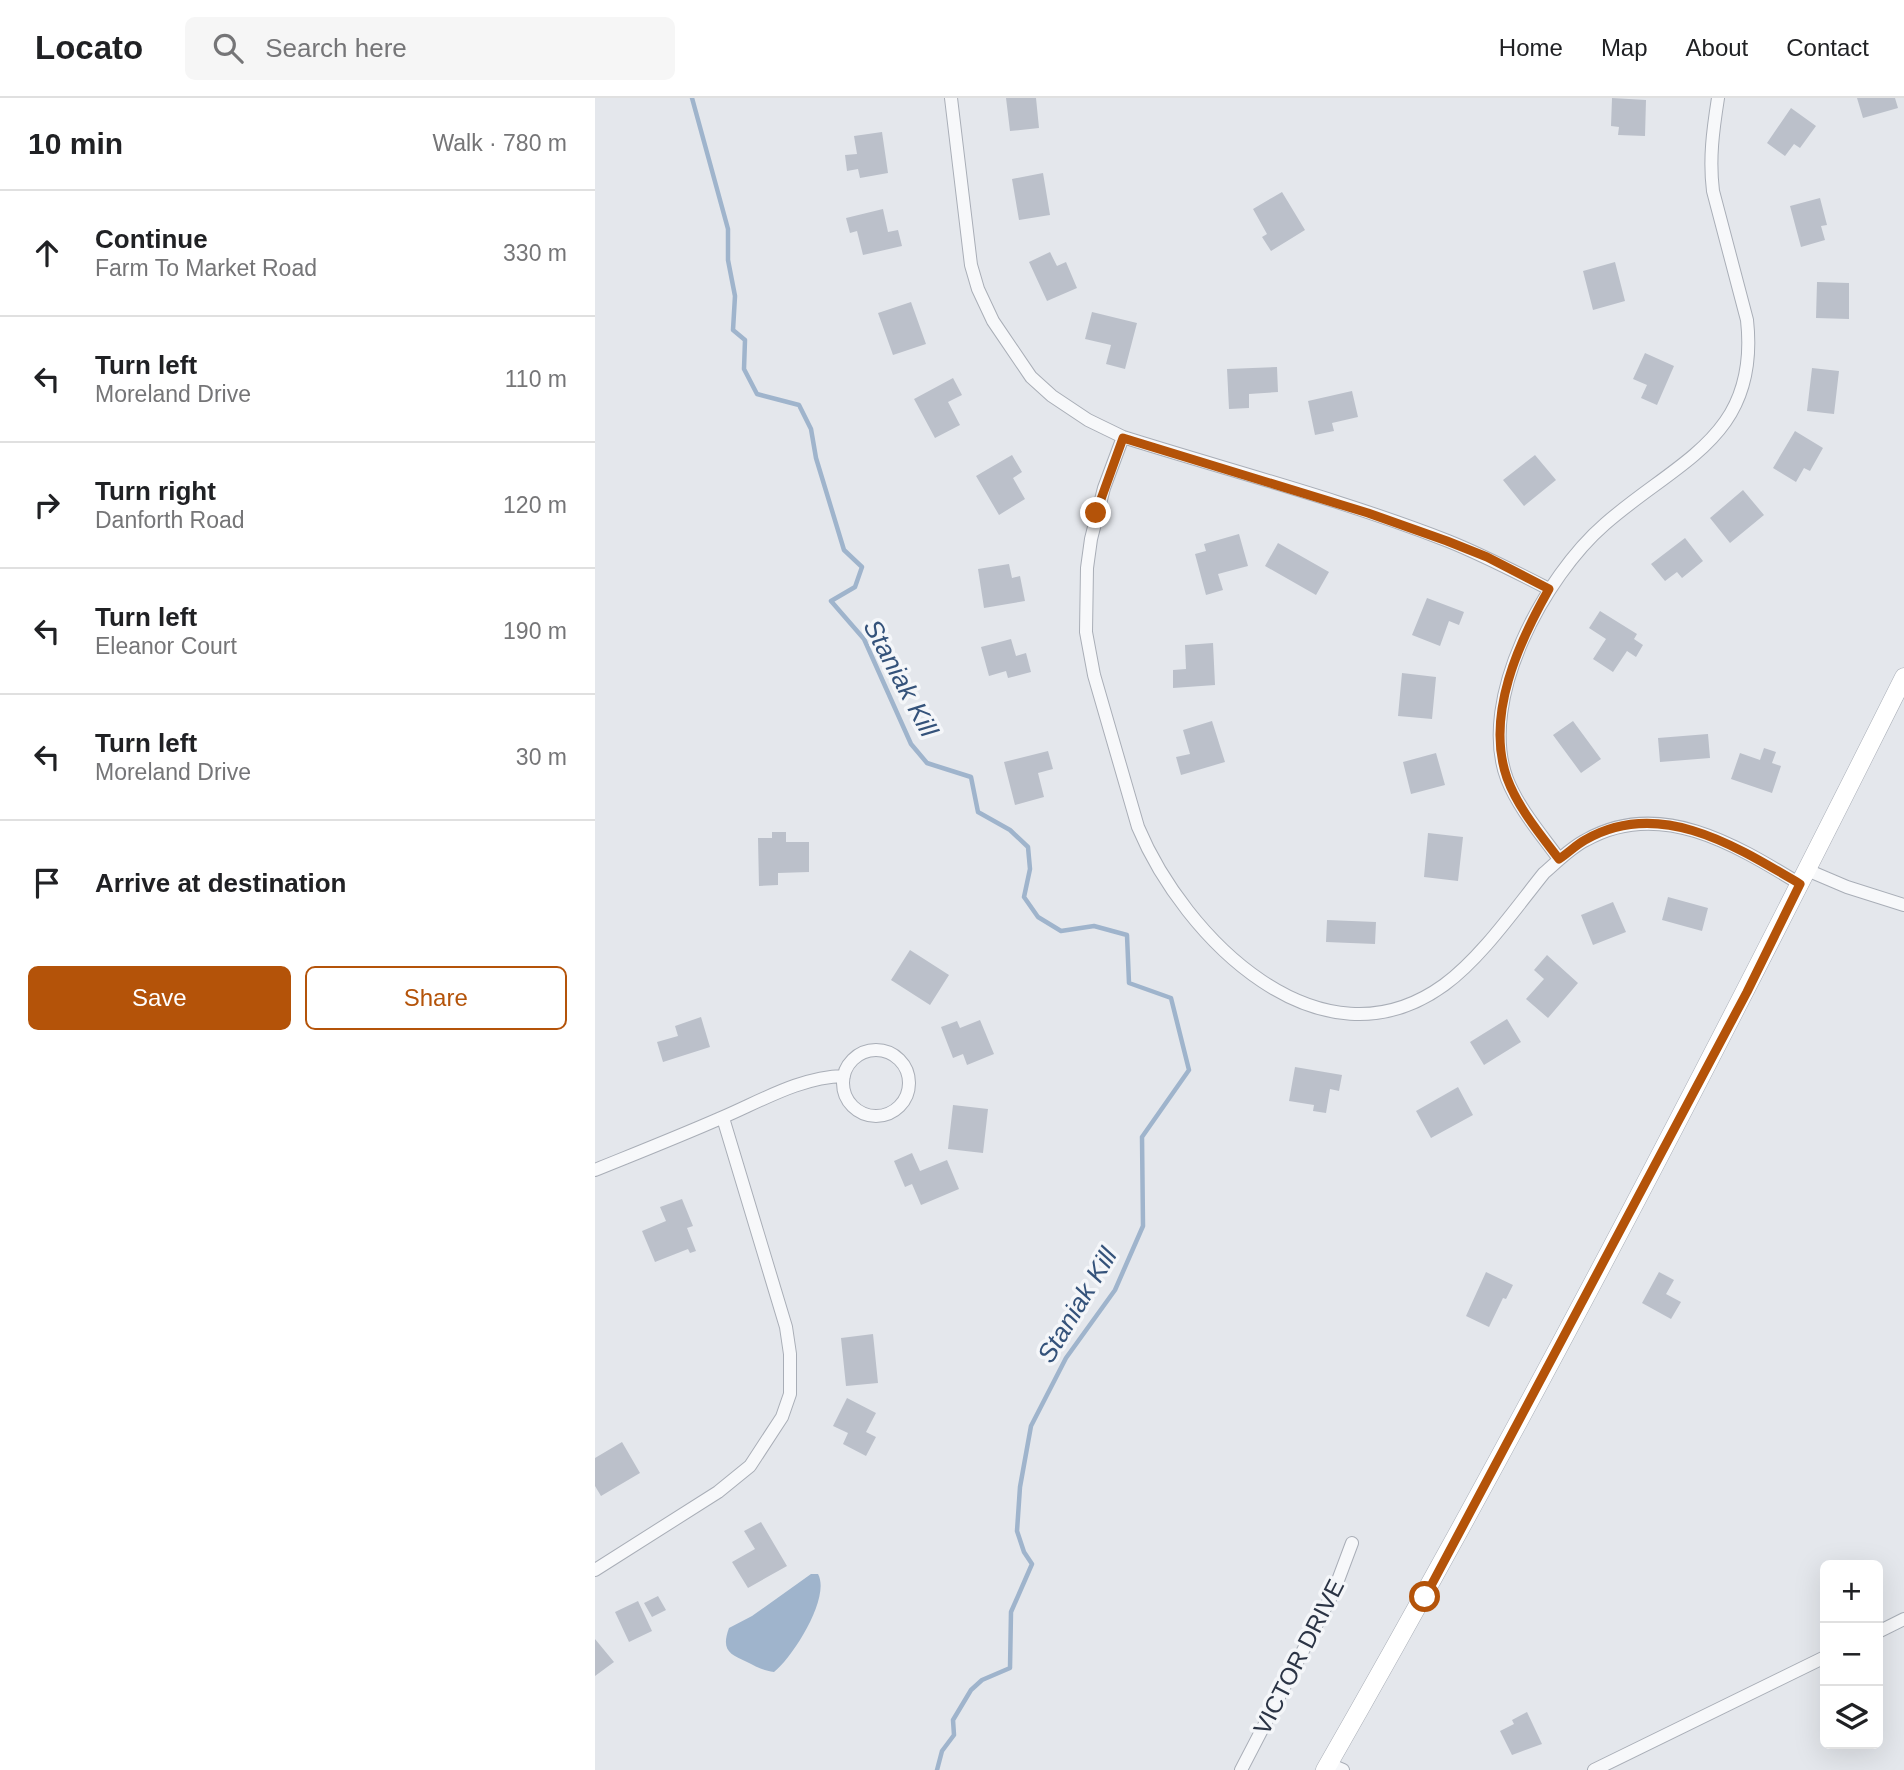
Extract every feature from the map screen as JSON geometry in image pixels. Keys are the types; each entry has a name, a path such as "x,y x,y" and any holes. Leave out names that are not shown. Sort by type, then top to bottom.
{"street":[{"path":"951,98 971,265 978,289 993,321 1031,377 1052,396 1088,420 1123,438 1355,509 1447,541 1487,557 1549,589"},
{"path":"1559,859 1527,815 1512,789 1503,764 1501,744 1506,695 1513,662 1526,631 1549,589 1573,556 1605,524 1712,439 1732,409 1746,377 1749,342 1747,320 1713,191 1710,150 1718,98"},
{"path":"1123,438 1104,488 1091,539 1086,602 1089,651 1135,814 1148,850 1176,897 1193,919 1228,956 1270,986 1319,1009 1373,1014 1398,1007 1443,986 1463,970 1544,873 1559,859 1584,840 1626,825 1647,823 1697,831 1803,877 1847,887 1904,905"},
{"path":"1333,1768 1747,992 1904,677"},
{"path":"874,1050 885,1051 902,1063 909,1083 902,1103 894,1111 873,1116 853,1107 847,1098 844,1076 855,1058 874,1050"},
{"path":"595,1170 723,1118 781,1091 815,1079 844,1076"},
{"path":"595,1570 717,1492 750,1466 782,1417 790,1394 790,1354 784,1317 723,1118"},
{"name":"VICTOR DRIVE","path":"1241,1770 1334,1591 1352,1543"},
{"path":"1883,1630 1904,1619"},
{"path":"1594,1770 1820,1659"}],"water":[{"path":"811,1574 818,1574 821,1584 815,1611 791,1654 774,1672 731,1654 726,1646 729,1628 752,1616"}],"building":[{"path":"1006,98 1036,98 1039,128 1010,131"},
{"path":"1612,98 1646,100 1645,136 1618,135 1619,127 1611,126"},
{"path":"1857,98 1895,98 1898,108 1863,118"},
{"path":"1791,108 1816,126 1800,148 1794,144 1785,156 1767,143"},
{"path":"882,132 888,173 860,178 858,169 847,171 845,155 857,154 854,136"},
{"path":"1043,173 1050,215 1019,220 1012,179"},
{"path":"1282,192 1305,230 1271,251 1262,237 1267,234 1253,209"},
{"path":"1820,198 1827,225 1821,226 1825,240 1801,247 1790,206"},
{"path":"883,209 888,232 898,230 902,246 863,255 857,231 850,233 846,218"},
{"path":"1050,252 1057,266 1066,262 1077,288 1047,301 1029,262"},
{"path":"1615,262 1625,301 1593,310 1583,271"},
{"path":"1817,282 1849,283 1849,319 1816,318"},
{"path":"911,302 926,344 893,355 878,313"},
{"path":"1092,312 1137,323 1125,369 1106,364 1111,345 1085,339"},
{"path":"1645,353 1674,366 1657,405 1641,398 1647,385 1633,379"},
{"path":"1277,367 1278,392 1249,394 1249,408 1229,409 1227,369"},
{"path":"1812,368 1839,371 1834,414 1807,411"},
{"path":"953,378 962,395 948,402 960,425 935,438 914,399"},
{"path":"1352,391 1358,417 1332,423 1334,431 1315,435 1308,401"},
{"path":"1795,431 1823,448 1810,471 1804,468 1796,482 1773,468"},
{"path":"1012,455 1022,472 1013,478 1025,499 999,515 976,476"},
{"path":"1535,455 1556,480 1524,506 1503,480"},
{"path":"1743,490 1764,515 1730,543 1710,518"},
{"path":"1239,534 1248,566 1218,574 1223,590 1206,595 1195,554 1206,551 1204,544"},
{"path":"1685,538 1703,561 1682,578 1677,572 1665,581 1651,564"},
{"path":"1278,543 1329,572 1316,595 1265,566"},
{"path":"1009,564 1012,578 1020,576 1025,601 984,608 978,569"},
{"path":"1427,598 1464,612 1459,625 1449,621 1440,646 1412,635"},
{"path":"1600,611 1637,634 1634,639 1643,645 1636,657 1627,651 1613,672 1593,659 1606,639 1589,628"},
{"path":"1011,639 1016,656 1026,653 1031,672 1008,678 1006,671 989,676 981,647"},
{"path":"1213,643 1215,685 1173,688 1173,670 1186,669 1185,645"},
{"path":"1402,673 1436,677 1432,719 1398,716"},
{"path":"1212,721 1225,762 1181,775 1176,757 1190,754 1183,730"},
{"path":"1573,721 1601,759 1581,773 1553,735"},
{"path":"1708,734 1710,758 1660,762 1658,738"},
{"path":"1764,748 1776,752 1772,763 1781,766 1772,793 1731,779 1740,753 1760,760"},
{"path":"1048,751 1053,769 1038,773 1044,797 1015,805 1004,762"},
{"path":"1436,753 1445,785 1411,794 1403,762"},
{"path":"772,832 786,832 786,842 809,842 809,872 778,873 778,885 759,886 758,838 772,838"},
{"path":"1428,833 1463,837 1458,881 1424,877"},
{"path":"1668,897 1708,908 1702,931 1662,920"},
{"path":"1613,902 1626,932 1593,945 1581,915"},
{"path":"1327,920 1376,922 1375,944 1326,942"},
{"path":"910,950 949,975 930,1005 891,980"},
{"path":"1547,955 1578,983 1548,1018 1526,999 1544,979 1534,970"},
{"path":"701,1017 710,1047 663,1062 657,1042 678,1036 675,1026"},
{"path":"1507,1019 1521,1042 1484,1065 1470,1042"},
{"path":"980,1020 994,1054 967,1065 963,1054 953,1058 941,1027 957,1021 960,1028"},
{"path":"1295,1067 1342,1075 1339,1091 1330,1089 1326,1113 1313,1111 1314,1105 1289,1101"},
{"path":"1458,1087 1473,1115 1431,1138 1416,1111"},
{"path":"953,1105 988,1109 983,1153 948,1149"},
{"path":"912,1153 920,1171 947,1160 959,1189 921,1205 912,1184 905,1187 894,1161"},
{"path":"682,1199 693,1226 687,1228 696,1251 690,1253 688,1249 655,1262 642,1231 666,1221 660,1207"},
{"path":"1486,1272 1513,1285 1506,1299 1503,1298 1489,1327 1466,1316"},
{"path":"1659,1272 1674,1280 1666,1294 1681,1302 1671,1319 1642,1303"},
{"path":"873,1334 878,1383 846,1386 841,1338"},
{"path":"847,1398 876,1413 866,1432 876,1437 866,1456 843,1444 848,1433 833,1426"},
{"path":"622,1442 640,1473 601,1496 595,1486 595,1458"},
{"path":"761,1522 787,1566 748,1588 732,1562 755,1549 744,1531"},
{"path":"658,1596 666,1610 652,1617 644,1603"},
{"path":"638,1601 652,1631 629,1642 615,1612"},
{"path":"595,1639 614,1662 595,1676"},
{"path":"1527,1712 1542,1744 1512,1755 1500,1731 1514,1724 1512,1720"}],"waterway":[{"name":"Staniak Kill","path":"692,98 728,229 728,260 735,296 733,330 745,340 744,369 757,394 799,405 811,429 816,458 844,550 862,567 855,587 831,601 864,639 911,744 927,763 971,777 978,812 1010,830 1028,847 1030,869 1024,897 1038,917 1061,931 1094,926 1127,935 1129,983 1171,998 1189,1070 1142,1137 1143,1226 1115,1290 1066,1358 1031,1426 1020,1487 1017,1531 1024,1552 1032,1564 1011,1612 1010,1668 982,1680 971,1690 953,1720 954,1735 942,1751 937,1770"}],"route":[{"path":"1096,513 1123,438 1368,513 1447,541 1487,557 1549,589 1513,662 1501,725 1501,744 1503,764 1517,799 1559,859 1584,840 1602,832 1626,825 1647,823 1697,831 1724,841 1800,884 1747,992 1425,1597"}]}
